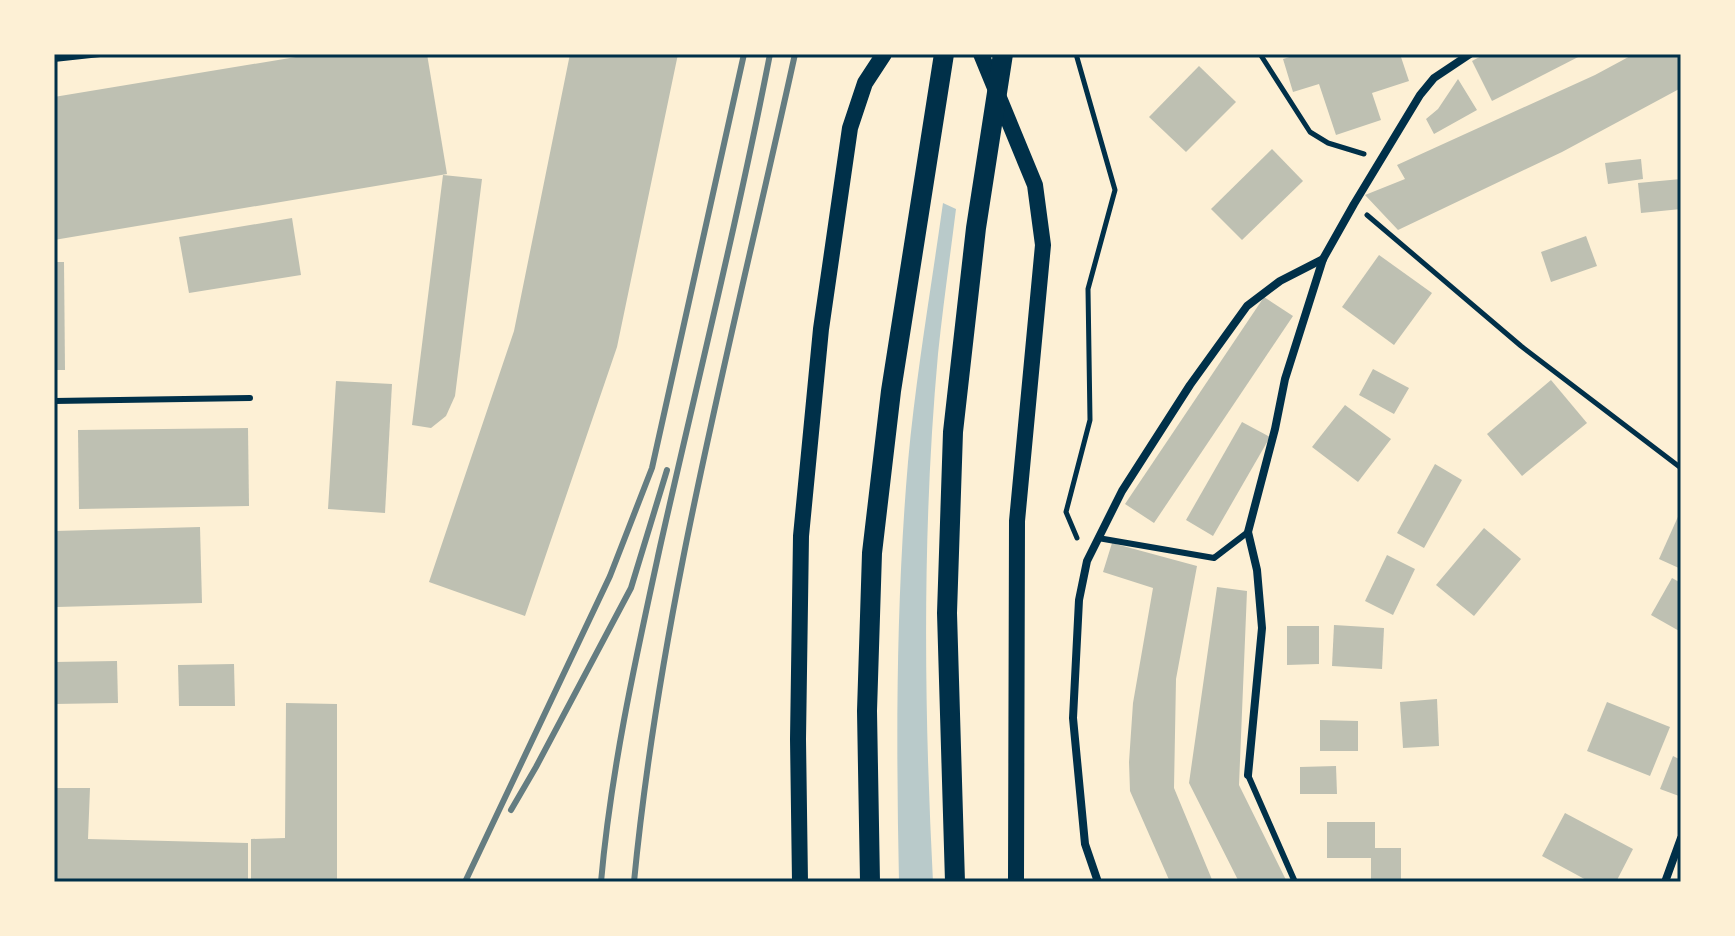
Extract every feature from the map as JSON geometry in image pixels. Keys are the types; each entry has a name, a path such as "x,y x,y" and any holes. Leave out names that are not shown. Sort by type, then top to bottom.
{"main road":[{"path":"800,882 801,536 821,329 850,128 865,83 884,54"},
{"path":"870,882 867,711 872,553 916,215 944,54"},
{"path":"981,54 1035,185 1043,245 1017,521 1016,882"},
{"path":"955,882 947,613 952,448 976,228 1003,54"}],"street":[{"path":"1248,775 1262,628 1257,570 1248,532 1285,379 1323,259 1354,204 1434,78 1470,54"},
{"path":"1098,882 1085,844 1073,718 1079,600 1087,561 1122,491 1190,385 1247,306 1280,281 1323,259"},
{"path":"1665,882 1681,838"}],"lane":[{"path":"54,59 100,54"},
{"path":"54,401 250,398"},
{"path":"1097,537 1214,558 1248,532"},
{"path":"1248,775 1295,882"}],"path":[{"path":"1076,54 1115,190 1088,289 1090,420 1066,512 1087,561"},
{"path":"1260,54 1310,132 1328,143 1361,152 1378,164"},
{"path":"1354,204 1521,346 1681,468"}],"shaded area":[{"path":"943,203 956,209 938,354 929,486 926,684 933,882 899,882 898,672 904,514 915,397"}],"building":[{"path":"314,54 427,54 447,174 54,240 54,97"},
{"path":"570,54 678,54 617,347 525,616 429,582 514,331"},
{"path":"1299,54 1400,54 1409,81 1372,93 1381,120 1336,135 1319,84 1293,92 1283,59"},
{"path":"1485,54 1584,54 1492,101 1472,61"},
{"path":"1634,54 1681,54 1681,88 1562,152 1398,230 1365,195 1405,179 1397,165 1595,75"},
{"path":"1199,66 1236,102 1186,152 1149,117"},
{"path":"1458,79 1477,110 1434,134 1426,119 1438,109"},
{"path":"1272,149 1303,181 1242,240 1211,209"},
{"path":"1641,159 1643,179 1608,184 1605,163"},
{"path":"443,175 482,179 455,396 446,416 431,428 412,425"},
{"path":"1681,179 1681,209 1641,213 1638,183"},
{"path":"292,218 301,275 189,293 179,237"},
{"path":"1586,236 1597,266 1551,282 1541,252"},
{"path":"1379,255 1432,293 1394,345 1342,307"},
{"path":"54,262 64,262 65,370 54,370"},
{"path":"1264,297 1293,316 1154,523 1125,504"},
{"path":"1373,369 1409,388 1394,414 1359,395"},
{"path":"1551,380 1587,423 1522,476 1487,434"},
{"path":"336,381 392,384 385,513 328,509"},
{"path":"1345,405 1391,439 1358,482 1312,447"},
{"path":"1242,422 1270,437 1213,536 1186,520"},
{"path":"248,428 249,506 79,509 78,430"},
{"path":"1435,464 1462,480 1424,548 1397,533"},
{"path":"1681,510 1681,569 1659,559"},
{"path":"200,527 202,603 57,607 55,531"},
{"path":"1484,528 1521,559 1474,616 1436,585"},
{"path":"1112,543 1197,566 1176,679 1174,788 1213,882 1170,882 1130,791 1133,703 1153,588 1103,572"},
{"path":"1387,555 1415,569 1393,615 1365,601"},
{"path":"1672,578 1681,583 1681,632 1651,615"},
{"path":"1217,587 1247,591 1239,785 1287,882 1239,882 1189,783"},
{"path":"1334,625 1384,628 1382,669 1332,666"},
{"path":"1287,626 1319,626 1319,664 1287,665"},
{"path":"117,661 118,703 54,704 54,662"},
{"path":"234,664 235,706 179,706 178,665"},
{"path":"1437,699 1439,746 1403,748 1400,702"},
{"path":"1607,702 1670,727 1650,776 1587,751"},
{"path":"286,703 337,704 337,882 251,882 251,839 285,838"},
{"path":"1320,720 1358,721 1358,751 1320,751"},
{"path":"1673,756 1681,760 1679,796 1660,789"},
{"path":"1336,766 1337,794 1300,794 1300,767"},
{"path":"54,788 90,788 88,839 248,843 248,882 54,882"},
{"path":"1565,813 1633,849 1616,882 1590,882 1542,856"},
{"path":"1327,822 1375,822 1375,848 1401,848 1401,882 1371,882 1371,858 1327,858"}],"railway":[{"path":"465,882 610,576 652,468 744,54"},
{"path":"601,882 611,797 633,672 770,54"},
{"path":"634,882 646,777 681,569 795,54"},
{"path":"511,810 631,588 667,470"}]}
